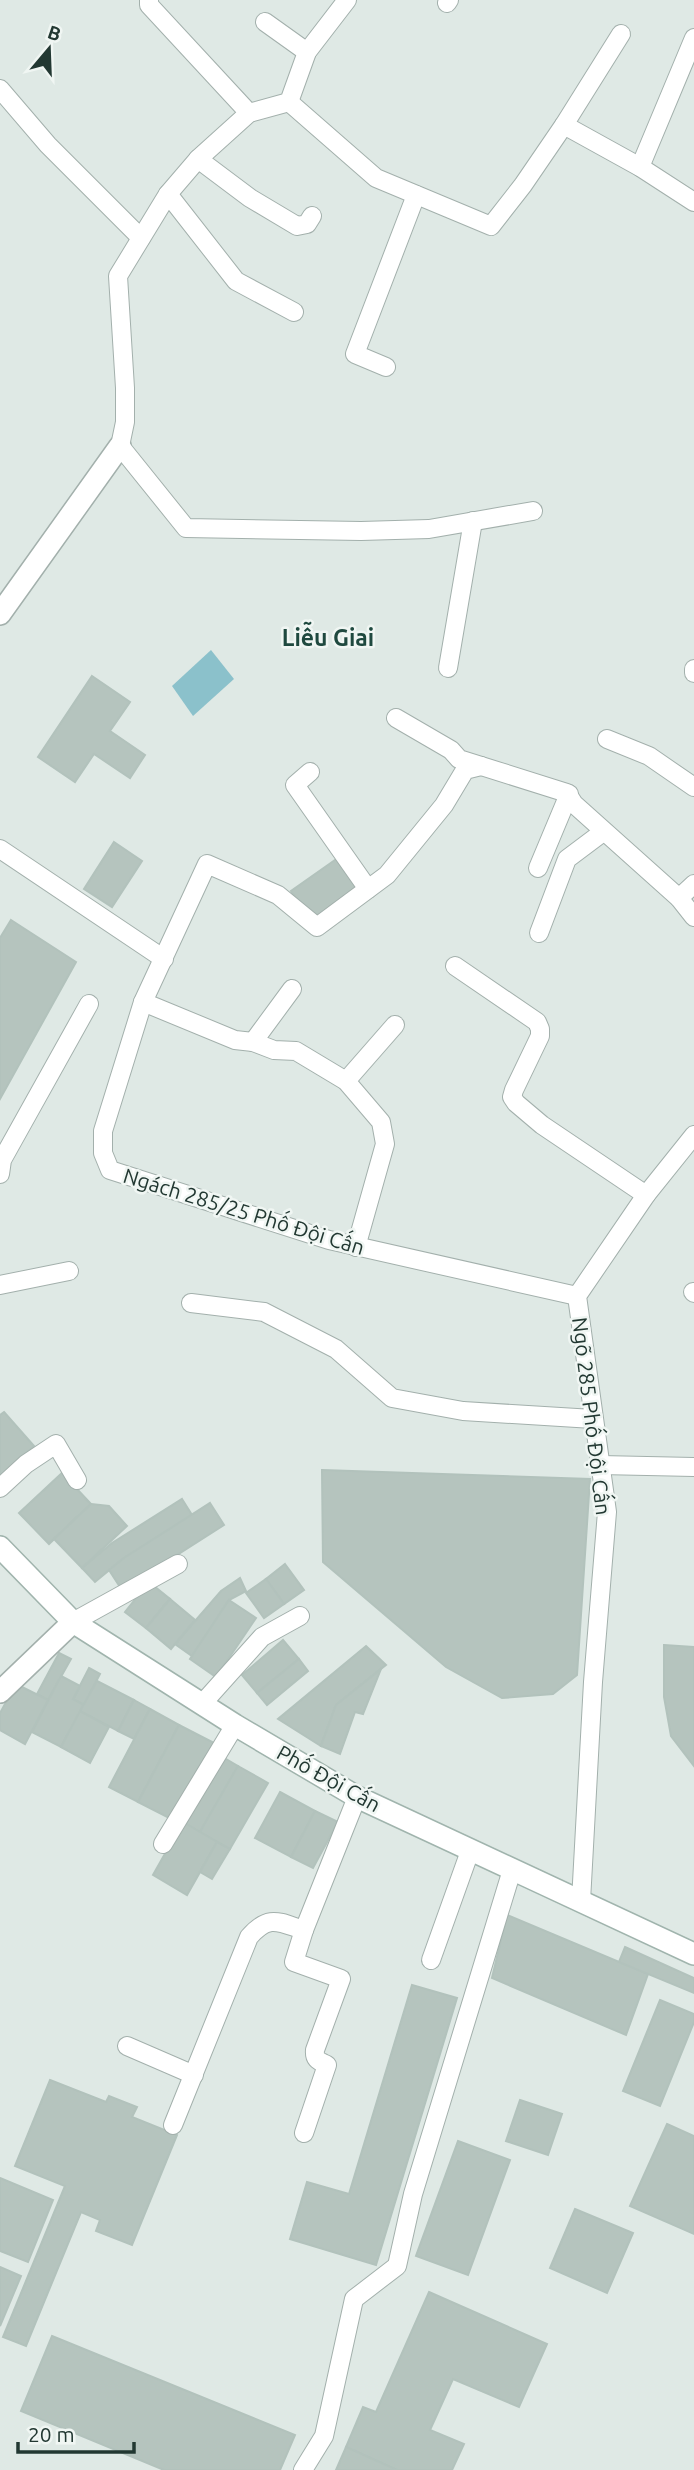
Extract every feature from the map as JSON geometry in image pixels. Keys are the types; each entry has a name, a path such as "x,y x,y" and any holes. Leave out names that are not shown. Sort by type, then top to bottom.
{"street":[{"path":"0,614 120,446"},
{"name":"Phố Đội Cấn","path":"0,1547 73,1622 235,1725 357,1797 694,1954"},
{"path":"0,1692 73,1622"}],"lane":[{"path":"149,0 149,5 248,113"},
{"path":"289,102 307,52 347,0"},
{"path":"265,22 307,52"},
{"path":"289,102 376,178 491,226 564,125 621,34"},
{"path":"640,167 694,38"},
{"path":"0,89 48,145 141,238"},
{"path":"289,102 248,113 198,159 168,194 118,276 125,388 125,422 120,446 186,528 361,531 429,529 533,511"},
{"path":"564,125 640,167 694,202"},
{"path":"198,159 250,198 298,226 307,223 312,216"},
{"path":"168,194 236,281 295,312"},
{"path":"386,367 355,354 416,195"},
{"path":"449,668 473,521"},
{"path":"396,718 450,750 459,759 569,794 574,804 679,898 694,917"},
{"path":"607,739 649,757 694,787"},
{"path":"310,772 295,785 368,890 387,875 444,805 465,770 481,766"},
{"path":"538,868 569,794"},
{"path":"539,933 567,859 603,832"},
{"path":"0,849 164,959"},
{"name":"Ngách 285/25 Phố Đội Cấn","path":"368,890 317,927 278,895 207,864 143,1002 103,1131 103,1153 110,1170 356,1247 577,1296"},
{"path":"679,898 694,884"},
{"path":"455,966 537,1022 540,1036 514,1090 512,1097 516,1103 542,1125 646,1195"},
{"path":"253,1042 292,989"},
{"path":"143,1002 235,1040 253,1042 274,1051 296,1051 346,1081 381,1122 385,1144 356,1247"},
{"path":"0,1174 6,1137 89,1004"},
{"path":"346,1081 395,1025"},
{"name":"Ngõ 285 Phố Đội Cấn","path":"581,1901 593,1682 607,1512 577,1296 646,1195 694,1135"},
{"path":"0,1285 69,1271"},
{"path":"191,1303 264,1312 337,1349 392,1398 463,1411 593,1419"},
{"path":"0,1488 26,1464 56,1444 76,1480"},
{"path":"600,1465 694,1467"},
{"path":"73,1622 178,1564"},
{"path":"202,1704 262,1637 300,1616"},
{"path":"163,1844 235,1725"},
{"path":"304,2133 327,2065 317,2061 315,2050 341,1979 294,1962 357,1797"},
{"path":"431,1960 470,1851"},
{"path":"303,2470 324,2436 354,2299 397,2266 413,2194 512,1870"},
{"path":"173,2125 249,1937 260,1925 273,1921 304,1930"},
{"path":"127,2046 194,2075"}],"water":[{"path":"211,650 234,679 193,716 172,686"}],"building":[{"path":"92,676 130,702 110,731 145,755 130,778 94,754 75,782 38,757"},
{"path":"114,842 142,861 112,907 84,889"},
{"path":"342,855 364,884 313,921 291,891"},
{"path":"11,920 76,962 0,1099 0,938"},
{"path":"4,1412 34,1446 0,1477 0,1415"},
{"path":"322,1470 590,1479 577,1675 553,1694 502,1698 446,1667 323,1562"},
{"path":"62,1473 91,1504 49,1544 19,1513"},
{"path":"182,1499 192,1515 124,1558 95,1582 82,1568 112,1543"},
{"path":"210,1503 224,1525 122,1590 109,1570"},
{"path":"91,1504 109,1506 127,1526 82,1568 54,1539"},
{"path":"285,1564 304,1590 284,1604 266,1579"},
{"path":"240,1578 246,1591 229,1600 192,1656 175,1644 221,1591"},
{"path":"266,1579 284,1604 264,1618 246,1593"},
{"path":"149,1582 170,1599 146,1628 125,1612"},
{"path":"170,1599 195,1620 171,1649 146,1628"},
{"path":"229,1600 256,1618 216,1677 190,1659"},
{"path":"283,1640 299,1659 257,1693 242,1675"},
{"path":"664,1645 694,1647 694,1766 671,1736 664,1697"},
{"path":"366,1646 386,1665 336,1705 321,1746 278,1719"},
{"path":"59,1653 71,1659 48,1700 37,1694"},
{"path":"299,1659 308,1671 267,1705 257,1693"},
{"path":"89,1668 100,1674 84,1705 73,1699"},
{"path":"381,1669 363,1714 355,1712 340,1754 321,1746 336,1705"},
{"path":"61,1676 80,1686 73,1699 84,1705 61,1747 32,1732"},
{"path":"97,1681 134,1700 118,1731 80,1711"},
{"path":"16,1684 48,1700 25,1744 0,1730 0,1713"},
{"path":"134,1700 150,1709 134,1739 118,1731"},
{"path":"150,1709 179,1725 138,1802 109,1787"},
{"path":"80,1711 109,1727 90,1763 61,1747"},
{"path":"179,1725 214,1743 173,1820 138,1802"},
{"path":"221,1756 238,1766 200,1832 183,1822"},
{"path":"238,1766 268,1783 230,1849 200,1832"},
{"path":"280,1792 315,1811 291,1857 255,1838"},
{"path":"315,1811 338,1822 313,1868 291,1857"},
{"path":"183,1822 217,1842 187,1895 153,1875"},
{"path":"217,1842 230,1849 212,1879 200,1872"},
{"path":"507,1915 648,1974 626,2035 492,1978"},
{"path":"625,1947 694,1978 694,1993 619,1962"},
{"path":"412,1985 457,1998 376,2265 290,2239 307,2182 349,2194"},
{"path":"660,2000 694,2014 694,2022 660,2106 623,2091"},
{"path":"50,2080 106,2102 109,2096 137,2107 132,2117 177,2135 132,2245 96,2231 100,2220 81,2212 26,2346 3,2337 65,2186 15,2166"},
{"path":"520,2100 562,2114 548,2155 506,2141"},
{"path":"667,2124 694,2136 694,2234 630,2206"},
{"path":"458,2141 510,2160 468,2275 416,2256"},
{"path":"0,2178 53,2200 28,2262 0,2251"},
{"path":"575,2209 633,2233 607,2293 550,2268"},
{"path":"0,2267 21,2276 0,2326"},
{"path":"429,2292 547,2344 519,2407 453,2379 430,2430 464,2444 452,2470 397,2470 346,2447 363,2407 376,2412"},
{"path":"52,2336 295,2435 280,2470 164,2470 21,2411"},
{"path":"346,2447 397,2470 336,2470"}],"district":[{"name":"Liễu Giai","path":"328,637"}]}
